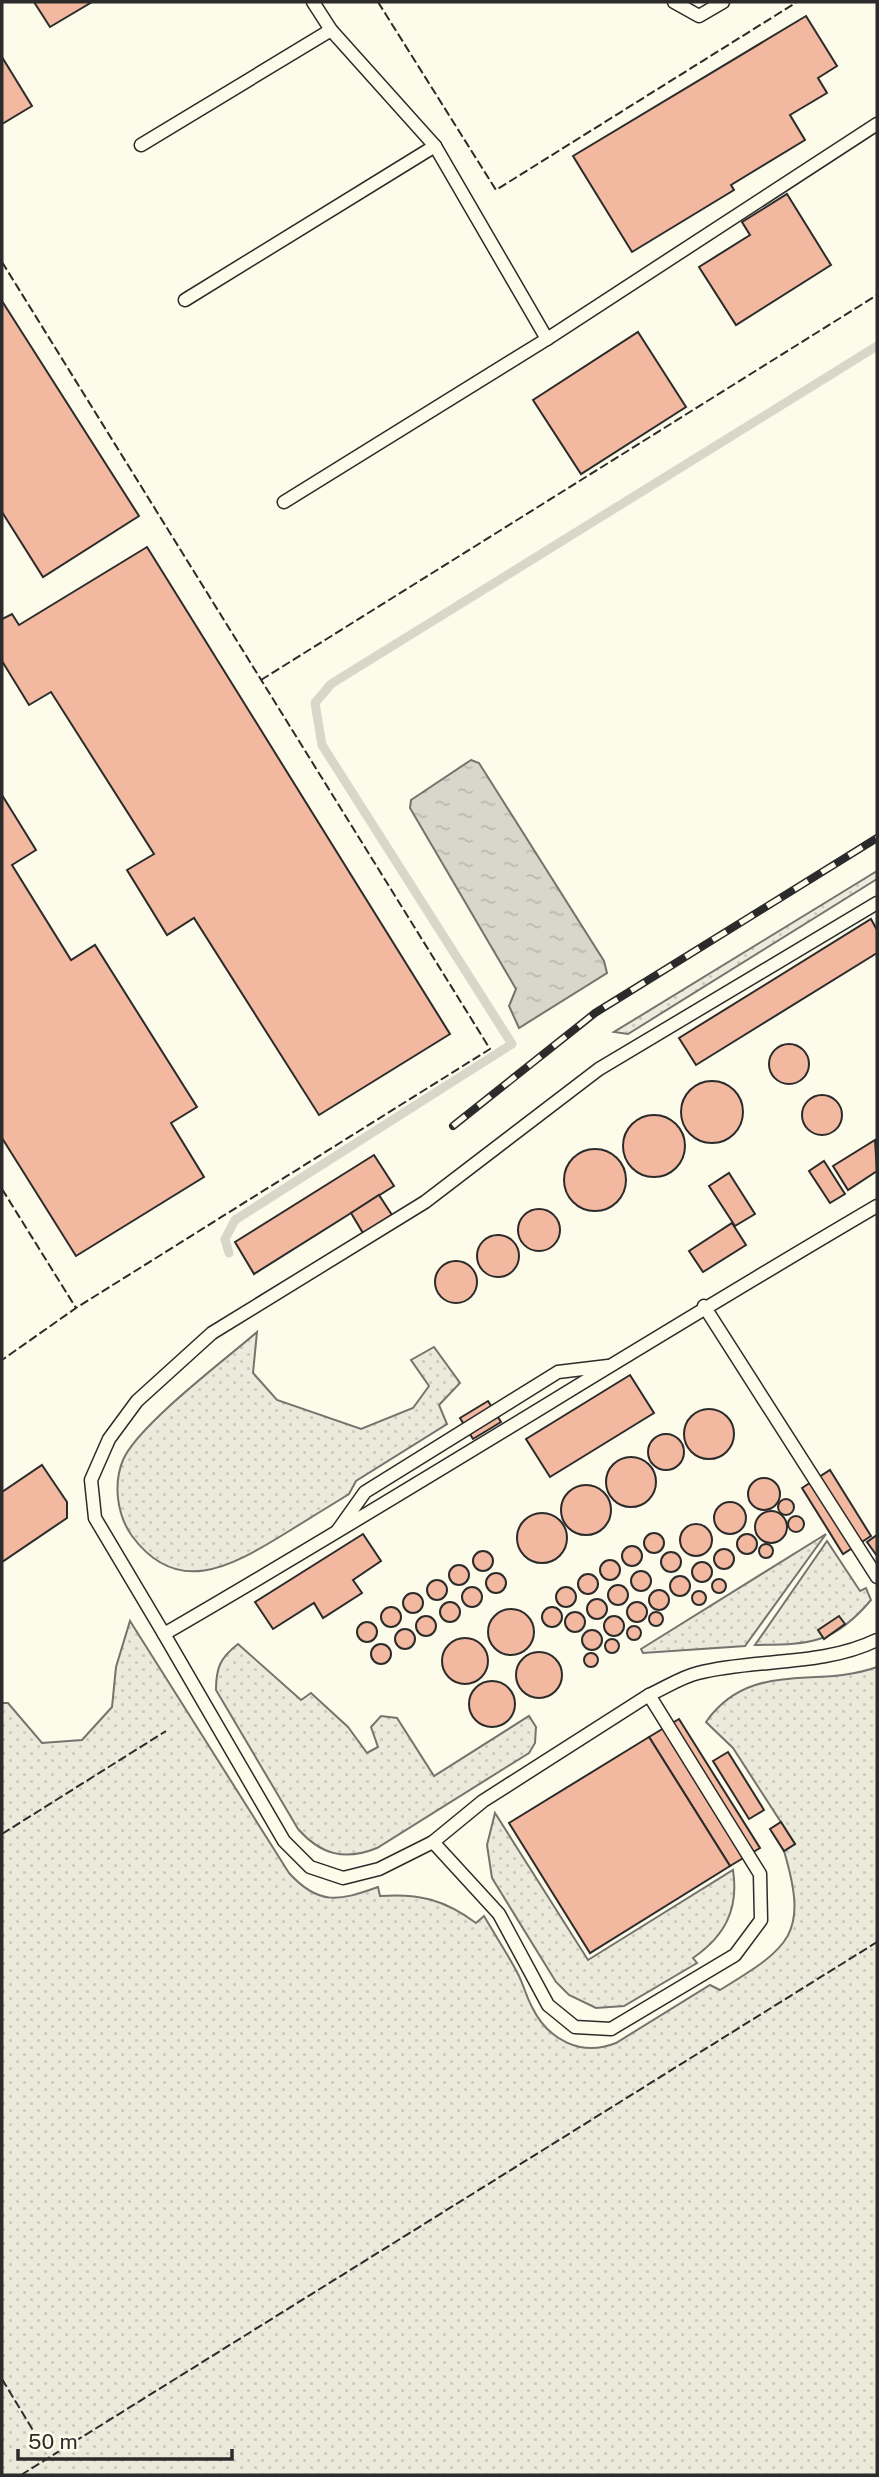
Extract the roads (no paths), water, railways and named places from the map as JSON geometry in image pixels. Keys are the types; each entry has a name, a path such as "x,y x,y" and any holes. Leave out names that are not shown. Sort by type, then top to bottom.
{"lane":[{"path":"313,2 331,30 435,146 547,339"},
{"path":"674,2 699,16 723,2"},
{"path":"141,145 331,30"},
{"path":"284,502 547,339 877,124"},
{"path":"185,300 435,146"},
{"path":"877,903 599,1069 425,1202 212,1333 137,1401 109,1439 91,1480 96,1518 284,1841 310,1867 343,1878 379,1869 433,1842 483,1801 649,1695 697,1673 810,1660 877,1640"},
{"path":"164,1634 334,1536 704,1306 877,1206"},
{"path":"704,1306 877,1577"},
{"path":"334,1536 365,1492 558,1372 612,1365"},
{"path":"433,1842 499,1914 548,2005 575,2027 611,2029 735,1955 761,1920 760,1874 649,1695"}],"water":[{"path":"471,760 479,763 604,961 607,973 519,1028 509,1006 516,989 410,808 411,800"}],"waterway":[{"path":"229,1253 225,1239 235,1220 512,1044 322,745 315,703 331,684 877,346"}],"railway":[{"path":"453,1126 595,1013 877,838"}]}
